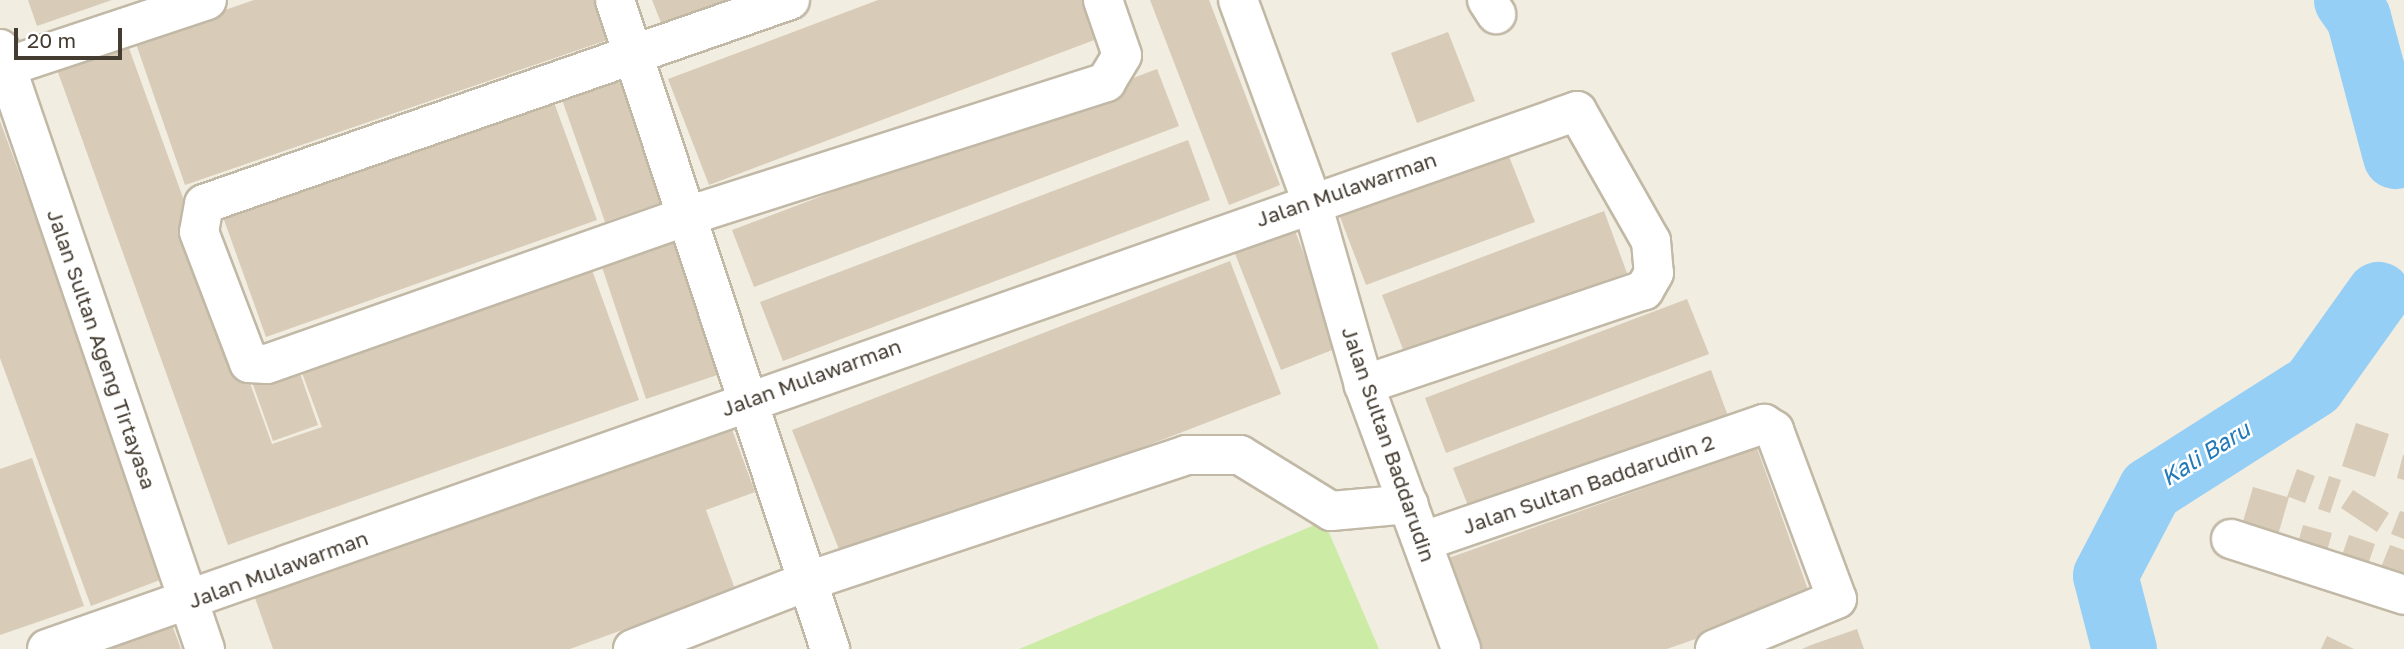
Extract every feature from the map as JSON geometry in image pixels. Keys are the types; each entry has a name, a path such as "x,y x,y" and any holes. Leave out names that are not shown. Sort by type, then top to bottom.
{"street":[{"path":"2,62 207,0"},
{"path":"615,0 830,649"},
{"path":"790,0 204,204 199,232 249,363 257,364 687,216 1106,82 1122,55 1103,0"},
{"name":"Jalan Sultan Baddarudin","path":"1238,0 1311,200 1364,386 1424,541 1461,649"},
{"name":"Jalan Sultan Ageng Tirtayasa","path":"2,62 205,649"},
{"name":"Jalan Mulawarman","path":"47,649 1311,200 1577,111 1651,241 1654,273 1634,297 1364,386"},
{"name":"Jalan Sultan Baddarudin 2","path":"1424,541 1753,426 1773,430 1834,589 1831,606 1715,649"},
{"path":"633,649 808,581 1186,455 1240,455 1331,511 1409,504"},
{"path":"2231,539 2404,595"}],"green space":[{"path":"1324,521 1379,649 1019,649"}],"building":[{"path":"28,0 112,0 37,26"},
{"path":"254,0 606,0 619,36 185,185 135,41"},
{"path":"652,0 742,0 664,30"},
{"path":"878,0 1092,0 1105,36 709,185 668,79"},
{"path":"1150,0 1209,0 1280,185 1229,205"},
{"path":"1448,32 1475,101 1417,123 1391,53"},
{"path":"126,40 272,444 322,427 298,362 588,259 639,400 228,545 55,64"},
{"path":"628,67 674,198 605,222 559,91"},
{"path":"1157,69 1179,126 754,287 732,230"},
{"path":"548,86 597,220 266,337 218,203"},
{"path":"0,121 168,577 91,606 0,358"},
{"path":"1188,140 1210,200 783,361 760,302"},
{"path":"1508,154 1535,222 1366,285 1340,217"},
{"path":"1604,211 1627,273 1406,357 1382,295"},
{"path":"1290,218 1340,347 1281,370 1230,241"},
{"path":"684,227 732,370 646,399 598,255"},
{"path":"1230,261 1281,394 844,562 792,430"},
{"path":"1687,299 1709,354 1446,453 1425,398"},
{"path":"296,362 318,425 273,441 251,379"},
{"path":"1711,370 1728,416 1471,513 1453,468"},
{"path":"2356,423 2389,434 2375,477 2342,466"},
{"path":"730,424 755,492 706,510 735,589 570,649 273,649 255,598"},
{"path":"1757,448 1811,598 1667,649 1476,649 1443,560"},
{"path":"2404,455 2404,480 2397,478"},
{"path":"32,458 84,606 0,635 0,469"},
{"path":"2297,469 2315,476 2305,503 2289,497 2276,542 2240,532 2253,487 2287,497"},
{"path":"2329,476 2341,480 2330,513 2318,509"},
{"path":"2353,490 2389,513 2377,532 2341,508"},
{"path":"2400,511 2404,512 2404,539 2391,534"},
{"path":"2303,525 2332,533 2323,565 2294,557"},
{"path":"2349,535 2375,544 2363,579 2337,570"},
{"path":"2390,545 2404,550 2404,584 2377,577"},
{"path":"171,622 181,649 99,649"},
{"path":"1857,629 1864,649 1802,649 1811,645"},
{"path":"2327,636 2354,649 2321,649"}],"waterway":[{"name":"Kali Baru","path":"2346,0 2358,17 2395,156"},
{"name":"Kali Baru","path":"2124,649 2105,575 2150,489 2313,385 2378,294"}]}
